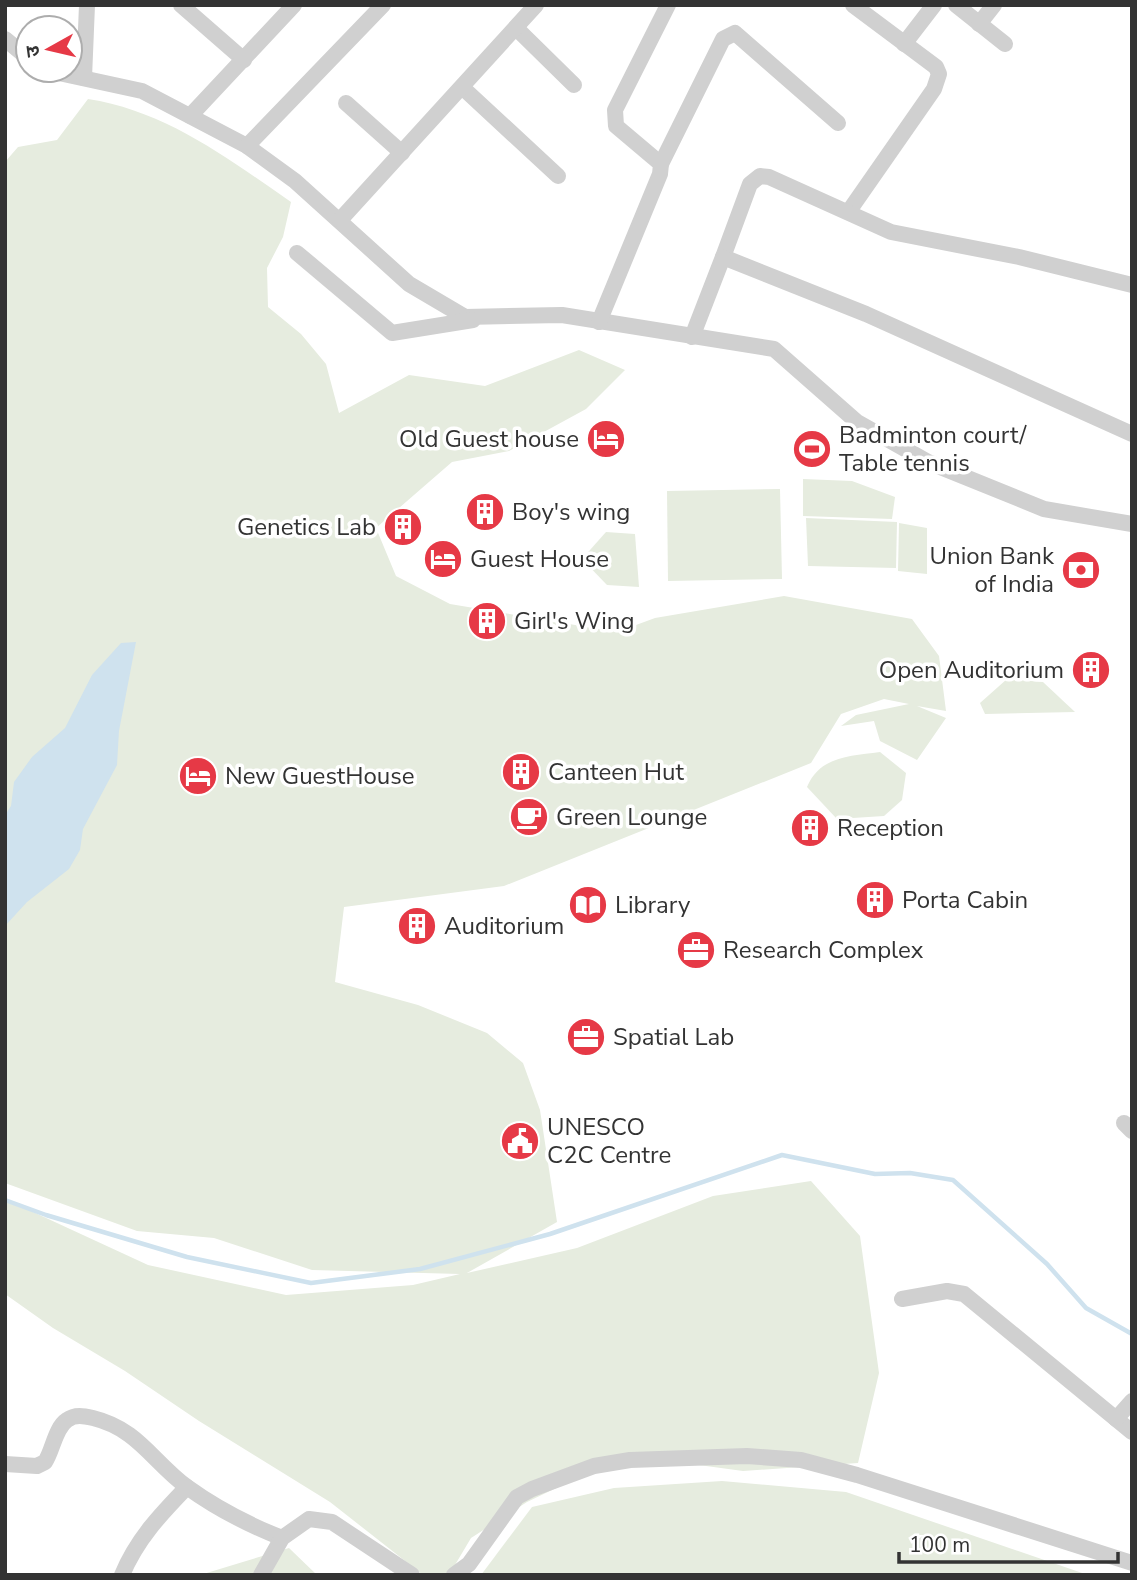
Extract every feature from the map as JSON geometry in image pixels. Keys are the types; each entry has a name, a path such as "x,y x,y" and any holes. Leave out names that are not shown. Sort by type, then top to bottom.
{"street":[{"path":"87,5 84,78 142,91 266,157 409,284 451,311 479,319"},
{"path":"181,5 244,60"},
{"path":"247,146 383,5"},
{"path":"340,220 536,5"},
{"path":"661,164 616,126 614,118 668,5"},
{"path":"849,211 938,81 936,67 853,5"},
{"path":"904,44 934,5"},
{"path":"956,5 1004,44"},
{"path":"979,24 994,5"},
{"path":"190,116 244,60 289,7"},
{"path":"516,28 574,85"},
{"path":"599,322 660,174 661,164 723,39 735,33 838,123"},
{"path":"463,88 558,176"},
{"path":"345,103 402,153"},
{"path":"692,337 750,184 760,176 769,177 849,211 891,232 1019,257 1132,285"},
{"path":"297,253 391,334 479,319 547,314 774,349 858,422 961,478 1063,514 1132,524"},
{"path":"723,257 866,314 1132,434"},
{"path":"902,1299 947,1291 964,1294 1132,1432"},
{"path":"1116,1419 1132,1401"},
{"path":"5,1464 37,1466 45,1462 61,1426 68,1419 80,1415 123,1428 187,1487 254,1527 282,1538"},
{"path":"454,1575 469,1564 517,1497 532,1489 594,1466 631,1460 726,1456 801,1460 910,1490 1132,1563"},
{"path":"122,1575 134,1547 147,1528 187,1487"},
{"path":"261,1575 282,1538 309,1519 332,1522 412,1575"}],"shaded area":[{"path":"88,99 116,105 170,125 219,153 291,202 283,237 267,268 268,307 301,334 326,364 339,413 409,375 485,386 579,350 625,370 586,409 509,451 452,462 376,528 396,576 450,604 617,632 655,618 784,596 912,619 939,656 946,711 917,706 946,718 917,760 880,741 874,721 841,726 856,715 909,704 884,699 841,714 811,763 504,886 344,907 335,982 418,1005 487,1033 523,1063 540,1110 557,1222 467,1273 577,1248 713,1196 811,1181 860,1236 879,1373 858,1463 743,1471 625,1455 527,1502 471,1538 449,1575 423,1575 330,1502 53,1328 5,1294 5,1199 148,1265 286,1295 413,1285 460,1274 312,1270 214,1238 137,1231 5,1183 5,162 18,147 57,140"},
{"path":"803,479 852,481 895,497 892,519 803,516"},
{"path":"780,489 782,579 668,581 667,491"},
{"path":"806,518 897,522 896,568 808,566"},
{"path":"899,523 927,528 927,574 898,571"},
{"path":"606,532 635,534 639,587 607,585 582,559"},
{"path":"1007,679 1043,682 1075,712 985,714 980,703"},
{"path":"880,752 906,773 902,800 884,816 837,819 807,787 828,763"},
{"path":"722,1481 846,1492 1088,1575 481,1575 532,1507 614,1488"},
{"path":"289,1548 317,1575 200,1575"}],"water":[{"path":"136,642 119,731 117,765 83,829 80,850 69,869 27,902 5,926 5,815 11,806 14,782 32,757 65,728 92,675 121,643"}],"waterway":[{"path":"5,1200 187,1257 311,1283 420,1269 550,1234 782,1155 875,1174 910,1173 953,1180 1047,1264 1086,1308 1132,1334"}],"place":[{"name":"Old Guest house","path":"606,439"},
{"name":"Badminton court/ Table tennis","path":"812,449"},
{"name":"Boy's wing","path":"485,512"},
{"name":"Genetics Lab","path":"403,527"},
{"name":"Guest House","path":"443,559"},
{"name":"Union Bank of India","path":"1081,570"},
{"name":"Girl's Wing","path":"487,621"},
{"name":"Open Auditorium","path":"1091,670"},
{"name":"Canteen Hut","path":"521,772"},
{"name":"New GuestHouse","path":"198,776"},
{"name":"Green Lounge","path":"529,817"},
{"name":"Reception","path":"810,828"},
{"name":"Porta Cabin","path":"875,900"},
{"name":"Library","path":"588,905"},
{"name":"Auditorium","path":"417,926"},
{"name":"Research Complex","path":"696,950"},
{"name":"Spatial Lab","path":"586,1037"},
{"name":"UNESCO C2C Centre","path":"520,1141"}]}
